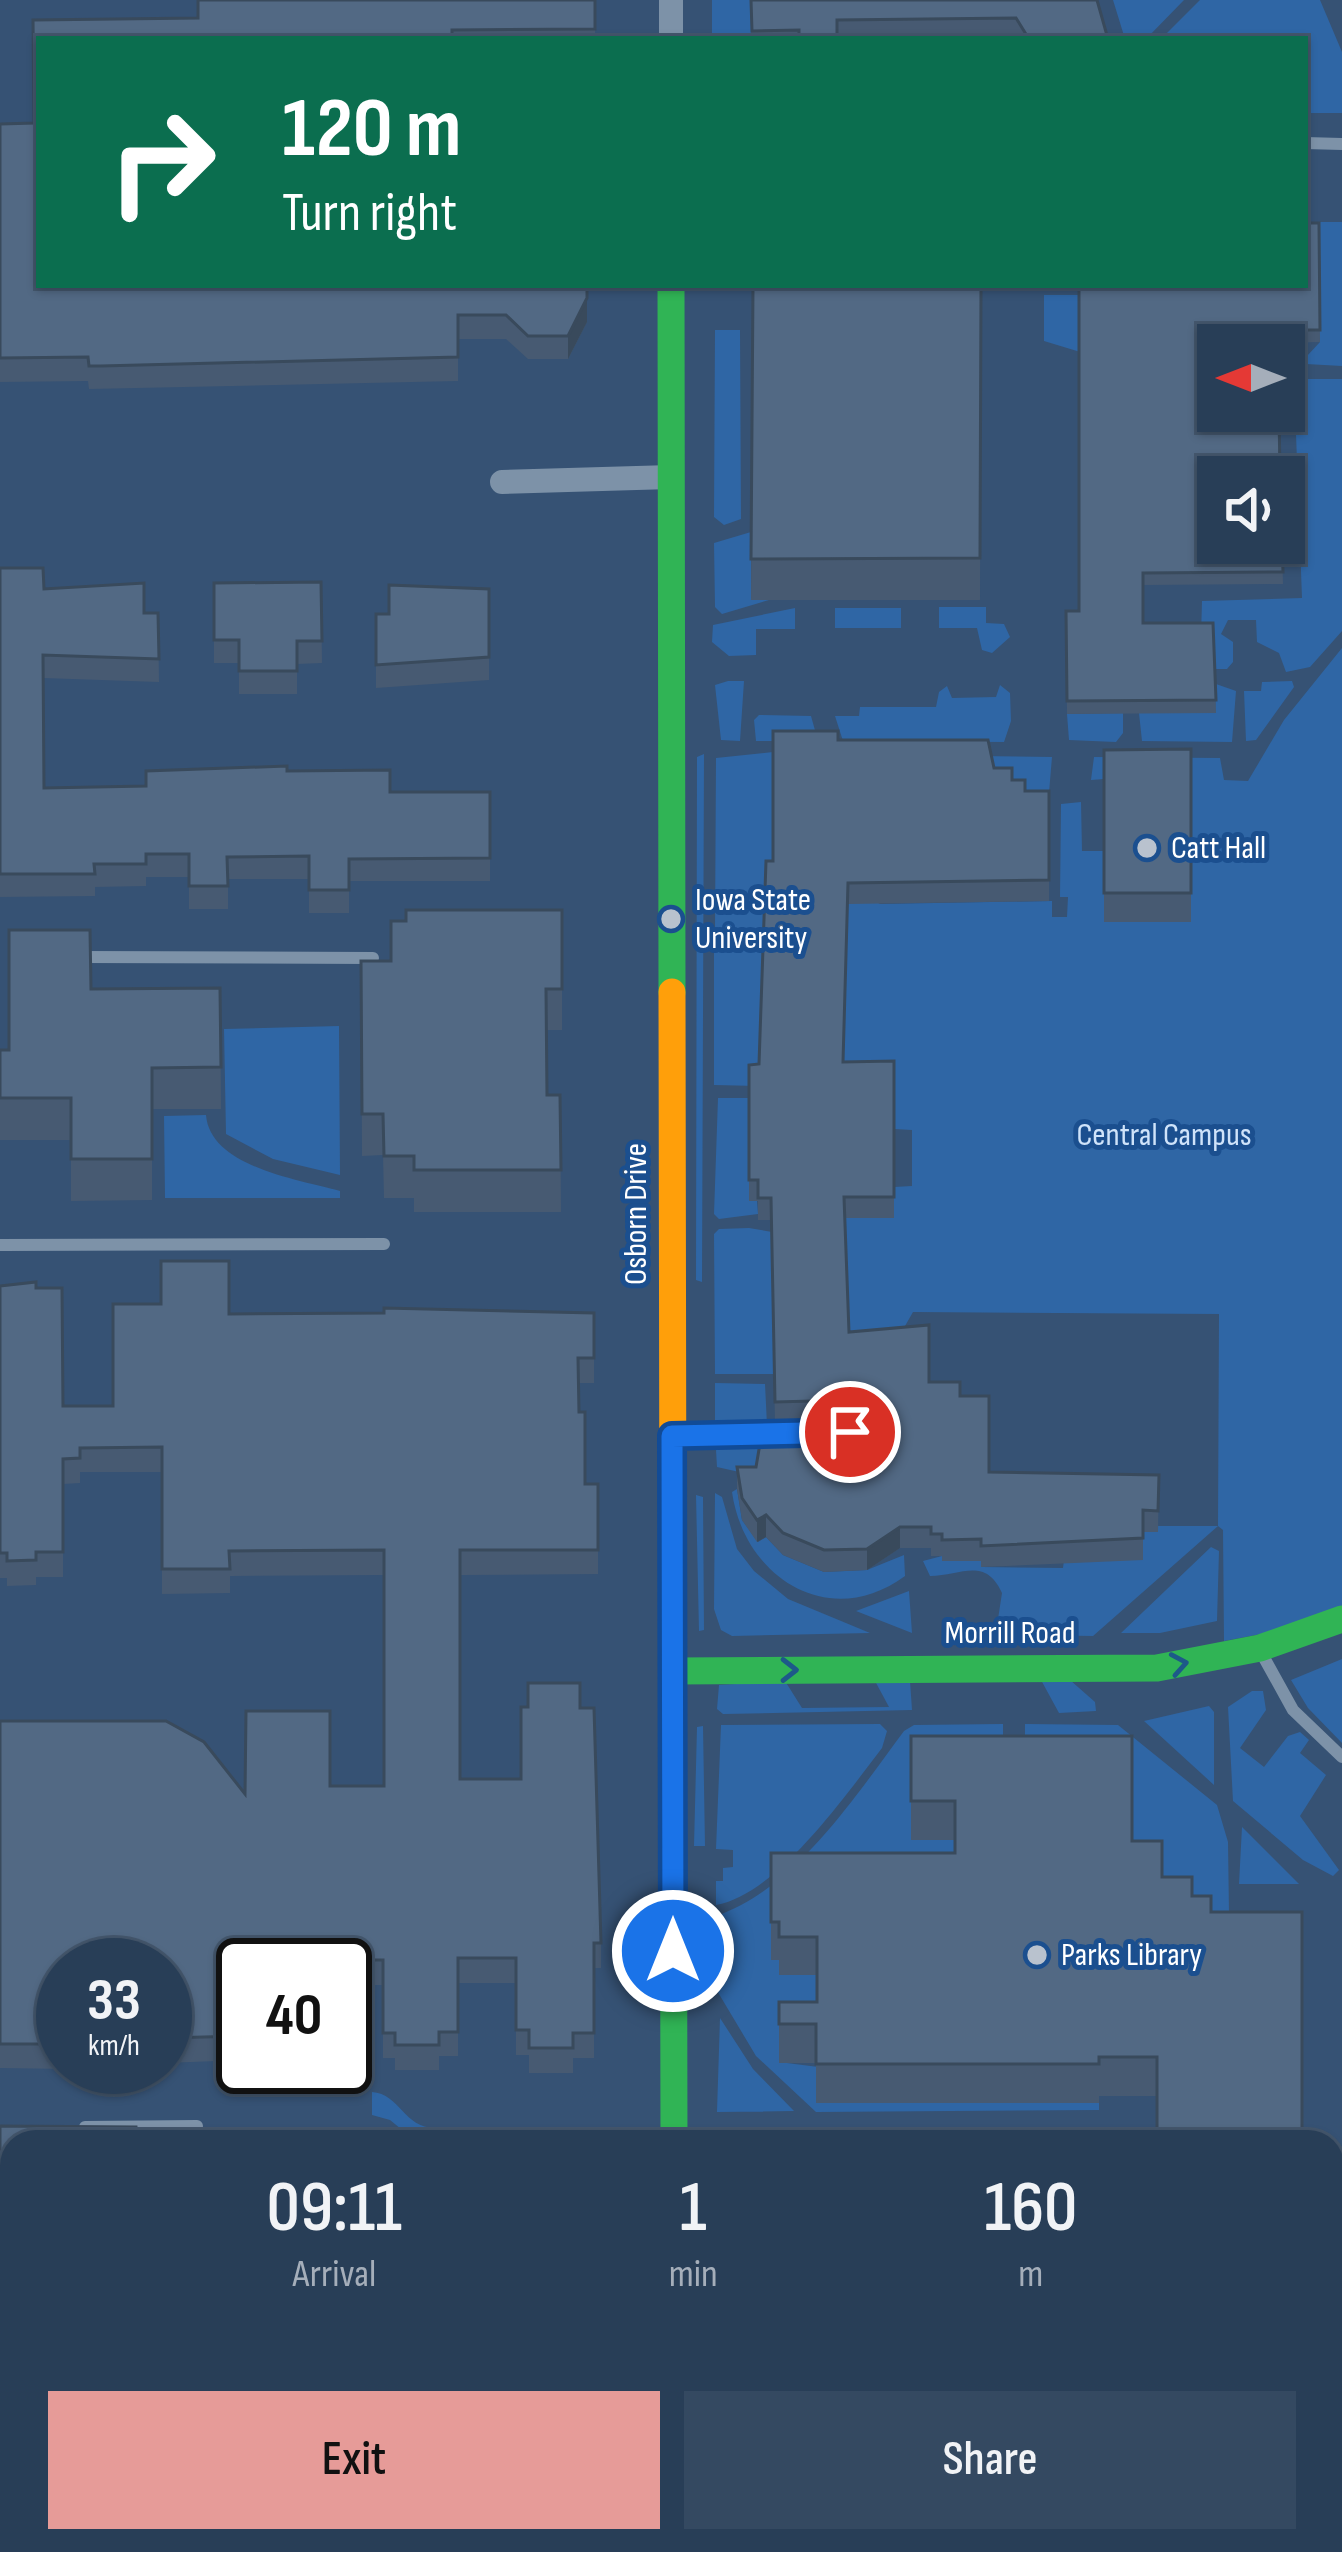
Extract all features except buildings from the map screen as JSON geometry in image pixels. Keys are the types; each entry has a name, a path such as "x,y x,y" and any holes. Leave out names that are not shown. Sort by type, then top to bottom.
{"street":[{"path":"671,0 671,36"},
{"name":"Osborn Drive","path":"671,288 674,2130"},
{"path":"502,482 671,477"},
{"name":"Morrill Road","path":"672,1671 1157,1668 1260,1648 1342,1619"}],"lane":[{"path":"1308,143 1342,144"},
{"path":"71,957 374,958"},
{"path":"0,1246 385,1244"},
{"path":"672,1436 791,1433"},
{"path":"1260,1648 1293,1710 1342,1757"},
{"path":"68,2127 197,2126"}],"green space":[{"path":"712,0 751,0 751,36 712,36"},
{"path":"1113,0 1184,0 1149,36 1124,36"},
{"path":"1200,0 1320,0 1342,52 1342,113 1308,113 1308,36 1164,36"},
{"path":"1308,222 1342,222 1342,366 1305,364 1320,342"},
{"path":"1044,295 1080,295 1100,358 1044,341"},
{"path":"715,330 740,330 741,519 724,525 714,517"},
{"path":"1305,379 1342,379 1342,631 1310,667 1286,672 1279,653 1257,642 1256,620 1228,620 1221,634 1233,642 1233,662 1227,669 1213,669 1201,636 1202,601 1302,598 1305,456 1297,456 1296,432 1305,432"},
{"path":"751,532 751,599 769,600 722,614 715,607 714,543"},
{"path":"939,607 986,607 986,623 1004,624 1010,637 992,653 982,650 977,628 939,628"},
{"path":"795,608 795,629 756,629 756,655 729,656 712,642 713,625"},
{"path":"835,608 901,608 901,628 835,628"},
{"name":"Central Campus","path":"1342,648 1342,1619 1224,1641 1223,1530 1218,1526 1219,1314 913,1312 905,1326 849,1354 844,1218 894,1218 894,1187 912,1186 912,1130 894,1129 843,1083 848,884 880,904 1052,901 1052,917 1067,917 1068,897 1060,897 1061,804 1081,802 1082,851 1104,851 1104,779 1091,780 1094,757 1220,758 1224,780 1248,781 1284,720"},
{"path":"744,681 740,741 721,740 715,685"},
{"path":"1292,681 1294,687 1256,740 1246,741 1244,691 1261,691 1262,682"},
{"path":"1216,684 1236,691 1232,742 1142,741 1139,713 1215,713"},
{"path":"1000,685 1010,693 1011,721 1004,742 843,741 835,716 859,716 860,707 936,707 939,692 947,686 952,698 996,697"},
{"path":"1123,713 1123,733 1116,742 1069,740 1067,714"},
{"path":"759,715 811,716 818,741 756,741 754,720"},
{"path":"773,752 773,842 797,842 764,932 715,932 716,758"},
{"path":"704,754 702,1282 696,1280 697,757"},
{"path":"883,755 1052,757 1049,793 1012,794"},
{"path":"714,942 764,943 758,1086 714,1085"},
{"path":"339,1026 340,1175 273,1159 226,1134 224,1029"},
{"path":"718,1098 749,1098 758,1214 719,1219 714,1214"},
{"path":"206,1115 211,1133 240,1159 281,1176 340,1191 340,1198 165,1198 164,1116"},
{"path":"719,1229 772,1232 776,1374 715,1374 714,1234"},
{"path":"715,1383 765,1384 767,1425 715,1424"},
{"path":"763,1448 757,1476 717,1467 716,1450"},
{"path":"737,1489 742,1520 758,1542 766,1537 783,1555 824,1572 867,1570 904,1555 905,1576 876,1592 848,1598 820,1596 795,1587 753,1549 740,1522 732,1492"},
{"path":"715,1493 722,1497 737,1549 754,1571 788,1599 870,1633 732,1636 721,1630 714,1609"},
{"path":"696,1495 703,1497 704,1630 699,1631"},
{"path":"1158,1526 1218,1526 1093,1636 1028,1635 998,1619 1002,1593 988,1575 971,1571 930,1576 923,1561 942,1556 942,1561 981,1561 982,1567 1063,1568 1064,1560 1143,1532 1157,1532"},
{"path":"1211,1547 1219,1551 1217,1621 1160,1633 1121,1633"},
{"path":"909,1591 912,1633 856,1611"},
{"path":"1342,1659 1342,1743 1308,1708 1291,1680"},
{"path":"1041,1680 1070,1680 1095,1702 1096,1711 1059,1713"},
{"path":"785,1681 802,1708 889,1707 875,1681 910,1681 912,1710 723,1714 717,1709 719,1685"},
{"path":"1252,1691 1263,1691 1266,1710 1240,1748 1264,1767 1288,1736 1300,1732 1309,1740 1300,1753 1326,1775 1300,1816 1339,1870 1333,1876 1303,1860 1233,1801 1228,1707"},
{"path":"1209,1706 1214,1712 1214,1785 1144,1721"},
{"path":"880,1724 887,1731 882,1748 808,1841 762,1883 716,1905 716,1881 723,1881 723,1868 733,1867 733,1850 716,1849 721,1725"},
{"path":"1003,1724 1003,1752 911,1839 955,1840 955,1892 779,1960 779,1975 817,1975 817,2040 779,2062 1099,2103 1099,2110 816,2112 756,2056 716,1989 716,1916 745,1903 797,1863 843,1812 904,1731 914,1725"},
{"path":"1025,1724 1118,1725 1217,1805 1228,1842 1229,1914 1211,1950 1132,1845 1132,1775 1025,1737"},
{"path":"703,1726 705,1846 694,1846 697,1727"},
{"path":"1242,1827 1299,1884 1239,1884"},
{"path":"720,2018 753,2069 794,2111 717,2112"},
{"path":"372,2092 389,2098 416,2123 435,2130 402,2130 372,2115"}],"traffic: fast":[{"path":"671,288 672,992"},
{"path":"673,1589 674,2130"},
{"path":"672,1671 1157,1668 1260,1648 1342,1619"}],"traffic: slow":[{"path":"672,992 673,1589"}],"place":[{"name":"Catt Hall","path":"1147,848"},
{"name":"Iowa State University","path":"671,919"},
{"name":"Parks Library","path":"1037,1955"}],"route":[{"path":"673,1951 672,1436 850,1432"}]}
